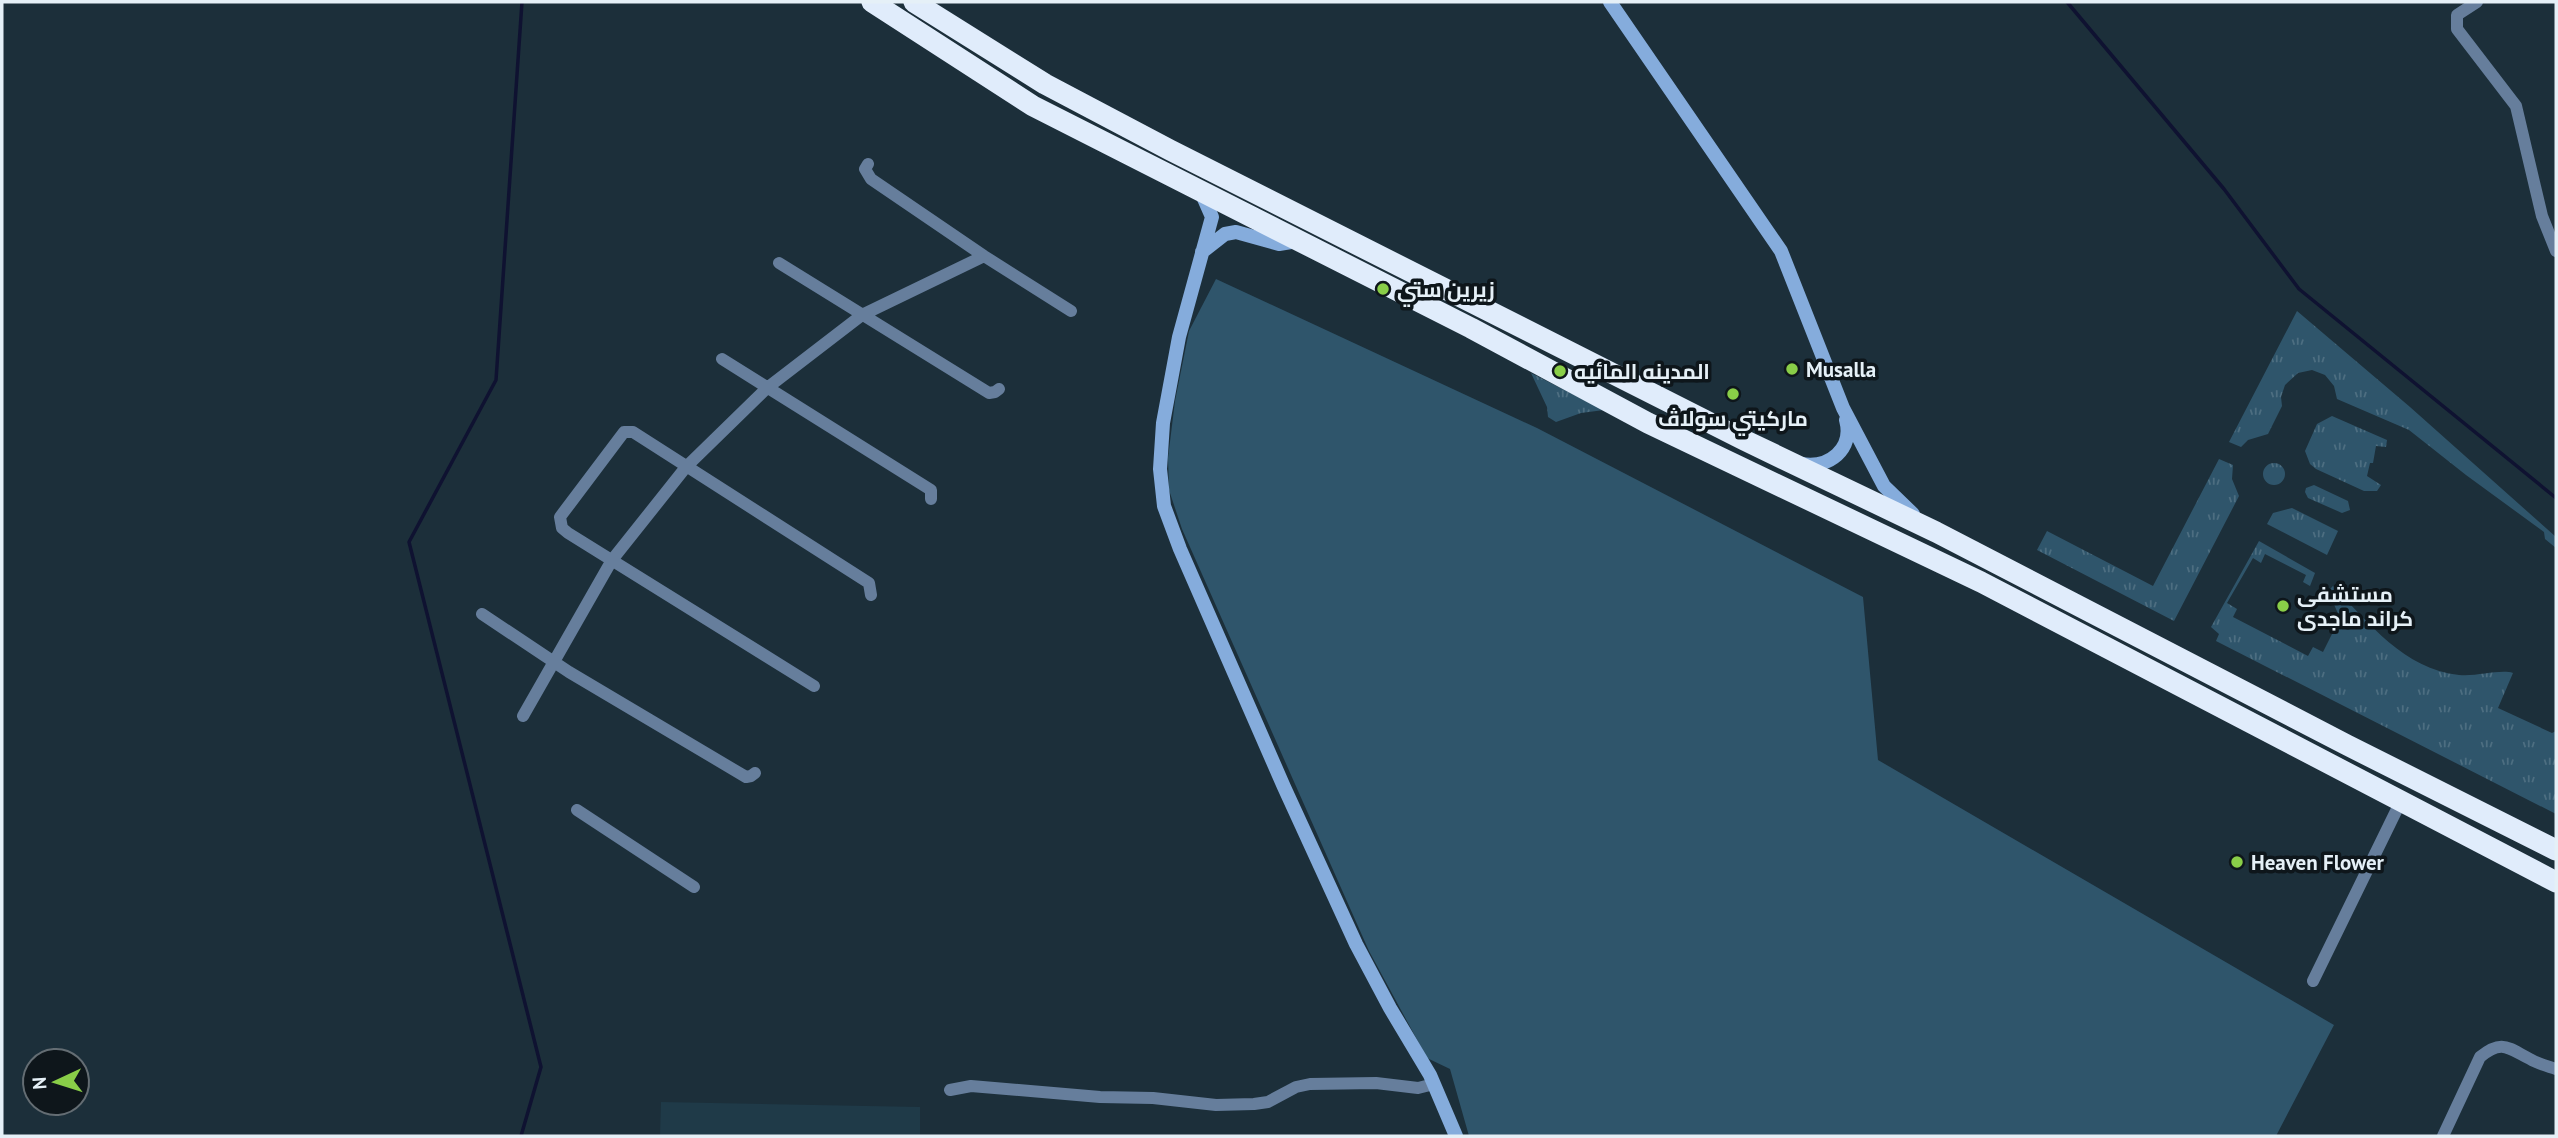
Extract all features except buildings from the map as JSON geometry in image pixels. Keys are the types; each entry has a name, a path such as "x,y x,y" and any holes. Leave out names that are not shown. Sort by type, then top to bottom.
{"highway":[{"path":"873,2 1033,106 1471,328 1596,395 1867,529 1981,582 2556,882"},
{"path":"914,2 1045,85 1170,150 1788,461 1936,532 2556,850"},
{"path":"1596,395 1600,367"},
{"path":"2106,646 2118,624"}],"street":[{"path":"1610,2 1781,251 1843,408 1884,486 1901,504 1936,532"},
{"path":"2477,2 2458,15 2457,29 2516,106 2542,216 2556,251"},
{"path":"868,164 865,169 872,179 1071,312"},
{"path":"1201,192 1212,217 1179,337 1163,423 1160,469 1164,506 1180,550 1356,944 1434,1084 1456,1136"},
{"path":"1202,252 1225,234 1236,232 1279,244 1297,241"},
{"path":"523,716 612,561 686,467 767,388 862,314 984,256"},
{"path":"779,263 989,393 995,393 999,388"},
{"path":"722,359 931,491 931,499"},
{"path":"1788,461 1810,466 1833,459 1842,450 1847,439 1848,427 1843,408"},
{"path":"814,686 562,528 560,517 624,432 634,432 869,583 872,596"},
{"path":"482,614 554,662 746,777 755,773"},
{"path":"2313,981 2401,801"},
{"path":"577,810 694,887"},
{"path":"2442,1136 2480,1057 2489,1049 2500,1046 2513,1048 2534,1062 2556,1069"},
{"path":"950,1090 983,1086 1100,1097 1241,1105 1268,1102 1296,1087 1310,1084 1376,1083 1418,1088 1434,1084"}],"shaded area":[{"path":"661,1102 920,1107 920,1136 660,1136"}],"green space":[{"path":"1216,279 1537,428 1863,597 1878,760 2334,1025 2276,1136 1469,1136 1450,1069 1427,1058 1369,951 1182,529 1169,490 1168,458 1175,401 1189,331"},
{"path":"2297,311 2556,537 2556,548 2545,539 2544,532 2409,430 2337,399 2334,386 2325,375 2312,370 2298,373 2285,385 2281,397 2282,406 2268,434 2248,440 2241,447 2229,442"},
{"path":"1531,373 1604,410 1581,413 1556,422 1548,417 1547,407"},
{"path":"2332,416 2387,440 2386,447 2376,446 2367,476 2381,485 2377,491 2364,491 2310,464 2305,451 2317,424"},
{"path":"2219,459 2233,465 2232,479 2239,496 2174,621 2037,550 2047,531 2153,586"},
{"path":"2274,463 2282,466 2285,474 2282,482 2274,485 2266,482 2263,474 2266,466"},
{"path":"2314,485 2348,501 2350,510 2342,513 2308,498 2306,488"},
{"path":"2292,508 2338,531 2327,555 2267,524 2273,513"},
{"path":"2259,541 2315,573 2310,586 2303,582 2306,575 2265,554 2261,563 2253,558 2227,603 2237,609 2233,617 2308,656 2313,647 2323,652 2340,618 2332,600 2325,594 2333,586 2374,629 2404,654 2421,664 2459,675 2513,673 2498,708 2552,733 2556,731 2556,814 2216,641 2219,634 2211,627"}],"waterway":[{"path":"521,1136 541,1067 409,542 496,380 522,2"},
{"path":"2067,2 2224,189 2299,289 2556,498"}],"place":[{"name":"زيرين ستي","path":"1383,289"},
{"name":"Musalla","path":"1792,369"},
{"name":"المدينه المائيه","path":"1560,371"},
{"name":"ماركيتي سولاڤ","path":"1733,394"},
{"name":"مستشفی کراند ماجدی","path":"2283,606"},
{"name":"Heaven Flower","path":"2237,862"}]}
